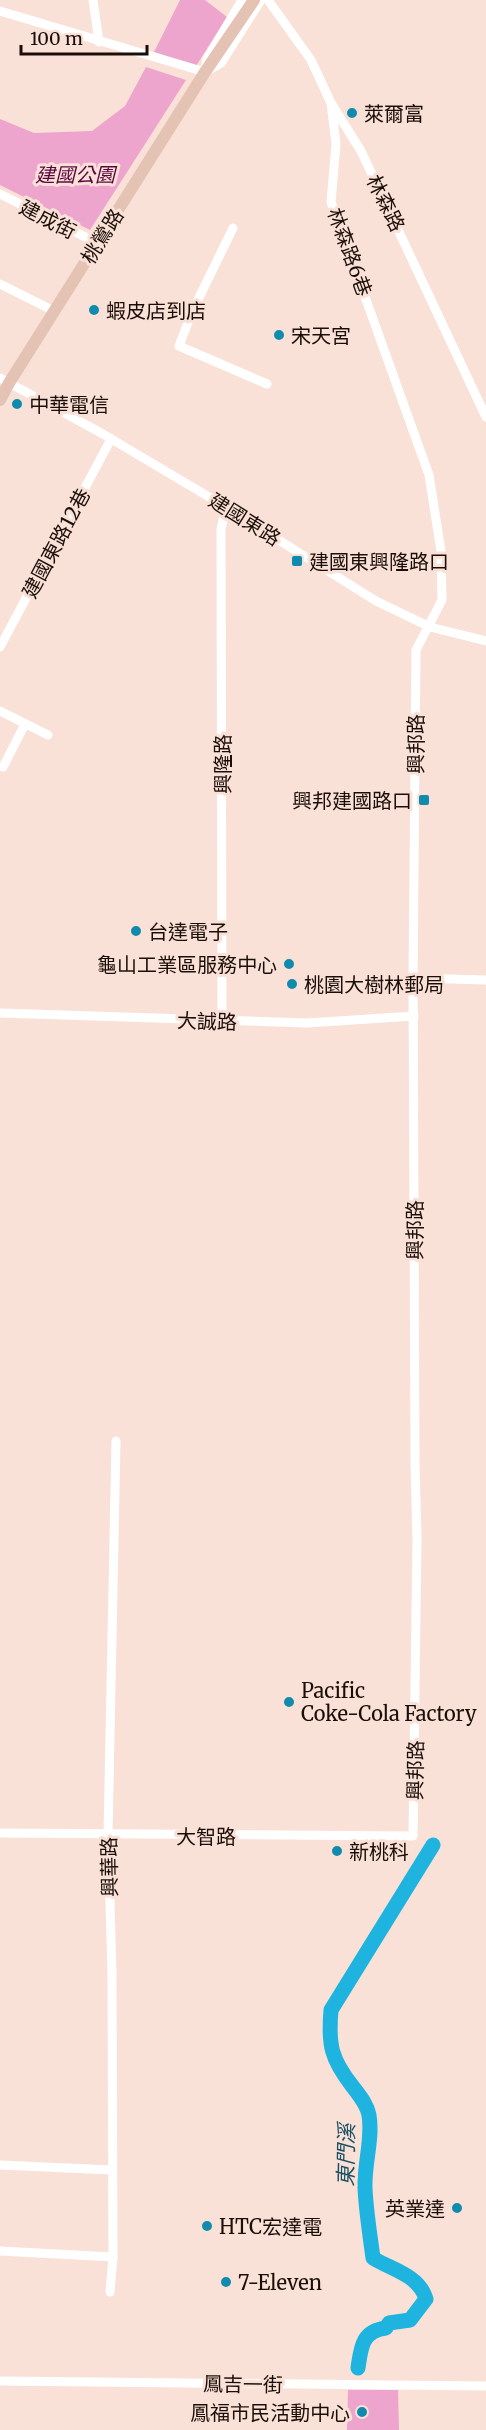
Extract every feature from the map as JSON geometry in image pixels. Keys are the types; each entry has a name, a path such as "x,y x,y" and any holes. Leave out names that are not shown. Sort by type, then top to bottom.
{"main road":[{"name":"桃鶯路","path":"0,400 4,380 54,312 205,72 254,0"}],"street":[{"path":"93,0 99,42"},
{"name":"桃鶯路","path":"205,72 207,59 242,0"},
{"name":"桃鶯路","path":"205,72 221,63 261,0"},
{"name":"林森路","path":"268,0 311,60 331,103 374,177 486,417"},
{"path":"0,11 205,72"},
{"name":"林森路6巷","path":"331,103 336,144 330,202 429,475 439,540 442,600 430,627"},
{"name":"建成街","path":"0,194 97,243"},
{"path":"233,228 178,346 267,384"},
{"path":"0,284 54,312"},
{"name":"建國東路","path":"4,380 111,439 226,507 376,601 430,627 486,641"},
{"name":"建國東路12巷","path":"0,647 111,439"},
{"name":"興隆路","path":"222,1021 221,529 226,507"},
{"name":"興邦路","path":"413,1836 417,1539 413,978 416,650 430,627"},
{"path":"0,711 48,735"},
{"path":"3,767 25,724"},
{"path":"413,978 486,980"},
{"name":"大誠路","path":"0,1013 307,1023 414,1016"},
{"name":"興華路","path":"110,2292 113,2257 112,1974 108,1834 116,1441"},
{"name":"大智路","path":"0,1833 413,1836"},
{"path":"0,2165 112,2170"},
{"path":"0,2251 113,2257"},
{"name":"鳳吉一街","path":"0,2381 486,2386"}],"green space":[{"path":"180,0 205,0 227,17 196,66 154,52"},
{"name":"建國公園","path":"146,67 186,80 90,230 0,185 0,119 34,133 92,131 125,106"},
{"path":"348,2390 398,2390 399,2430 347,2430"}],"waterway":[{"name":"東門溪","path":"358,2368 362,2347 367,2336 386,2328 389,2323 410,2320 426,2299 411,2279 373,2258 365,2188 370,2133 369,2115 365,2103 336,2060 330,2033 331,2010 433,1845"}],"place":[{"name":"萊爾富","path":"352,113"},
{"name":"蝦皮店到店","path":"94,310"},
{"name":"宋天宮","path":"279,335"},
{"name":"中華電信","path":"17,404"},
{"name":"建國東興隆路口","path":"297,561"},
{"name":"興邦建國路口","path":"424,800"},
{"name":"台達電子","path":"136,931"},
{"name":"龜山工業區服務中心","path":"289,964"},
{"name":"桃園大樹林郵局","path":"292,984"},
{"name":"Pacific Coke-Cola Factory","path":"289,1702"},
{"name":"新桃科","path":"337,1851"},
{"name":"英業達","path":"457,2208"},
{"name":"HTC宏達電","path":"207,2226"},
{"name":"7-Eleven","path":"226,2282"},
{"name":"鳳福市民活動中心","path":"362,2412"}]}
